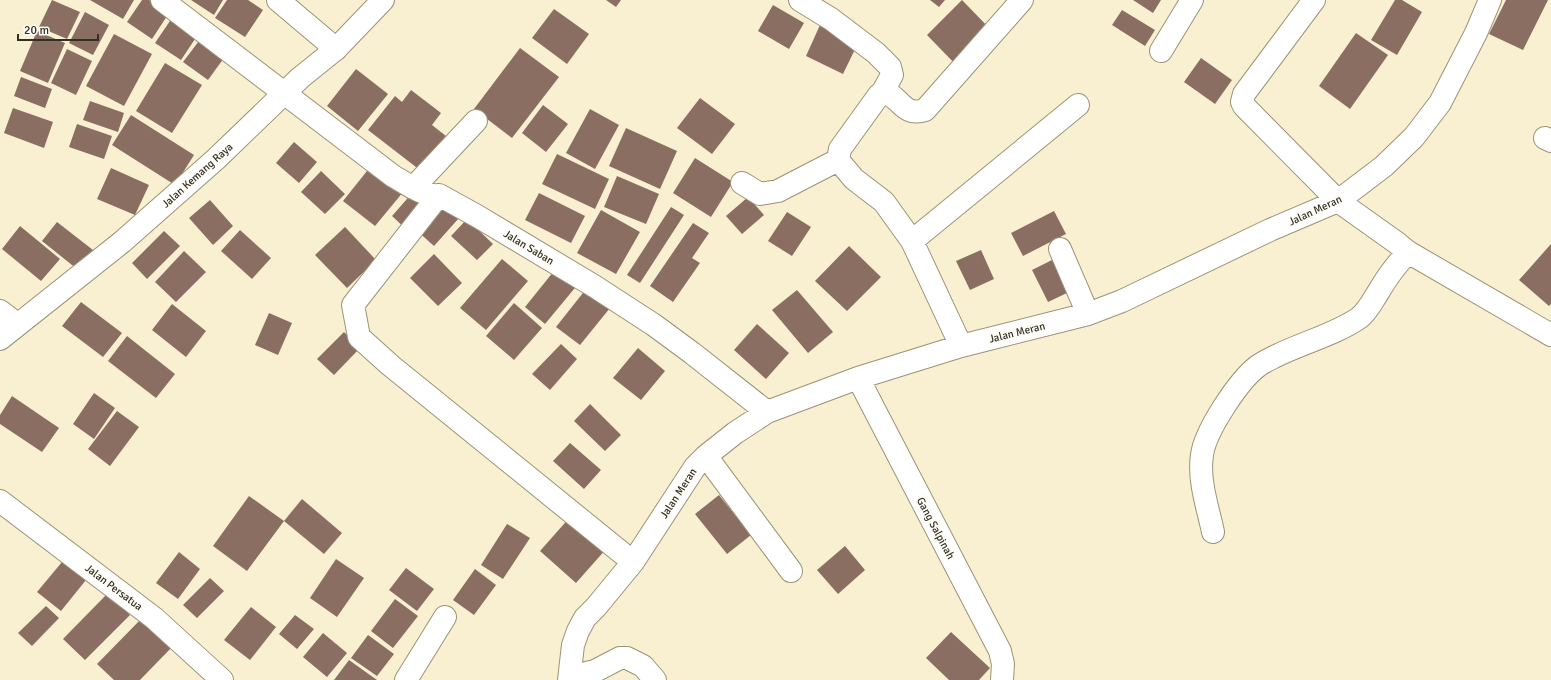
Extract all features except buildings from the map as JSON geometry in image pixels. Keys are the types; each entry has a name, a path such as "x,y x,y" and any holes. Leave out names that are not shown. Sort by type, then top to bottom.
{"street":[{"name":"Jalan Saban","path":"162,0 393,176 413,188 434,196 439,195 580,277 654,324 767,412"},
{"path":"278,0 336,49"},
{"name":"Jalan Kemang Raya","path":"0,339 8,318 122,242 216,159 300,78 336,49 383,0"},
{"path":"800,0 831,19 876,53 890,67 892,75 882,93 840,149 838,160"},
{"path":"882,93 889,94 912,112 925,110 1022,0"},
{"path":"1161,51 1192,0"},
{"path":"1314,0 1244,94 1242,102 1244,106 1338,201 1408,252 1551,335"},
{"name":"Jalan Meran","path":"569,678 573,645 585,618 633,562 695,467 706,456 736,433 767,412 858,378 961,346 1088,314 1122,301 1270,230 1338,201 1384,166 1414,137 1440,103 1476,33 1490,0"},
{"path":"912,242 1078,105"},
{"path":"413,188 476,121"},
{"path":"742,183 760,194 778,191 838,160"},
{"path":"838,160 854,179 884,202 912,242 961,346"},
{"path":"439,195 354,305 359,337 390,365 633,562"},
{"path":"1060,249 1088,314"},
{"path":"1213,532 1201,473 1202,454 1207,437 1215,420 1245,378 1258,366 1360,317 1369,307 1398,263 1408,252"},
{"name":"Gang Salpinah","path":"858,378 1000,651 1003,664 1002,680"},
{"path":"706,456 791,571"},
{"name":"Jalan Persatua","path":"0,501 154,618 222,680"},
{"path":"406,680 445,617"},
{"path":"569,678 595,671 620,658 627,658 642,666 655,680"}]}
